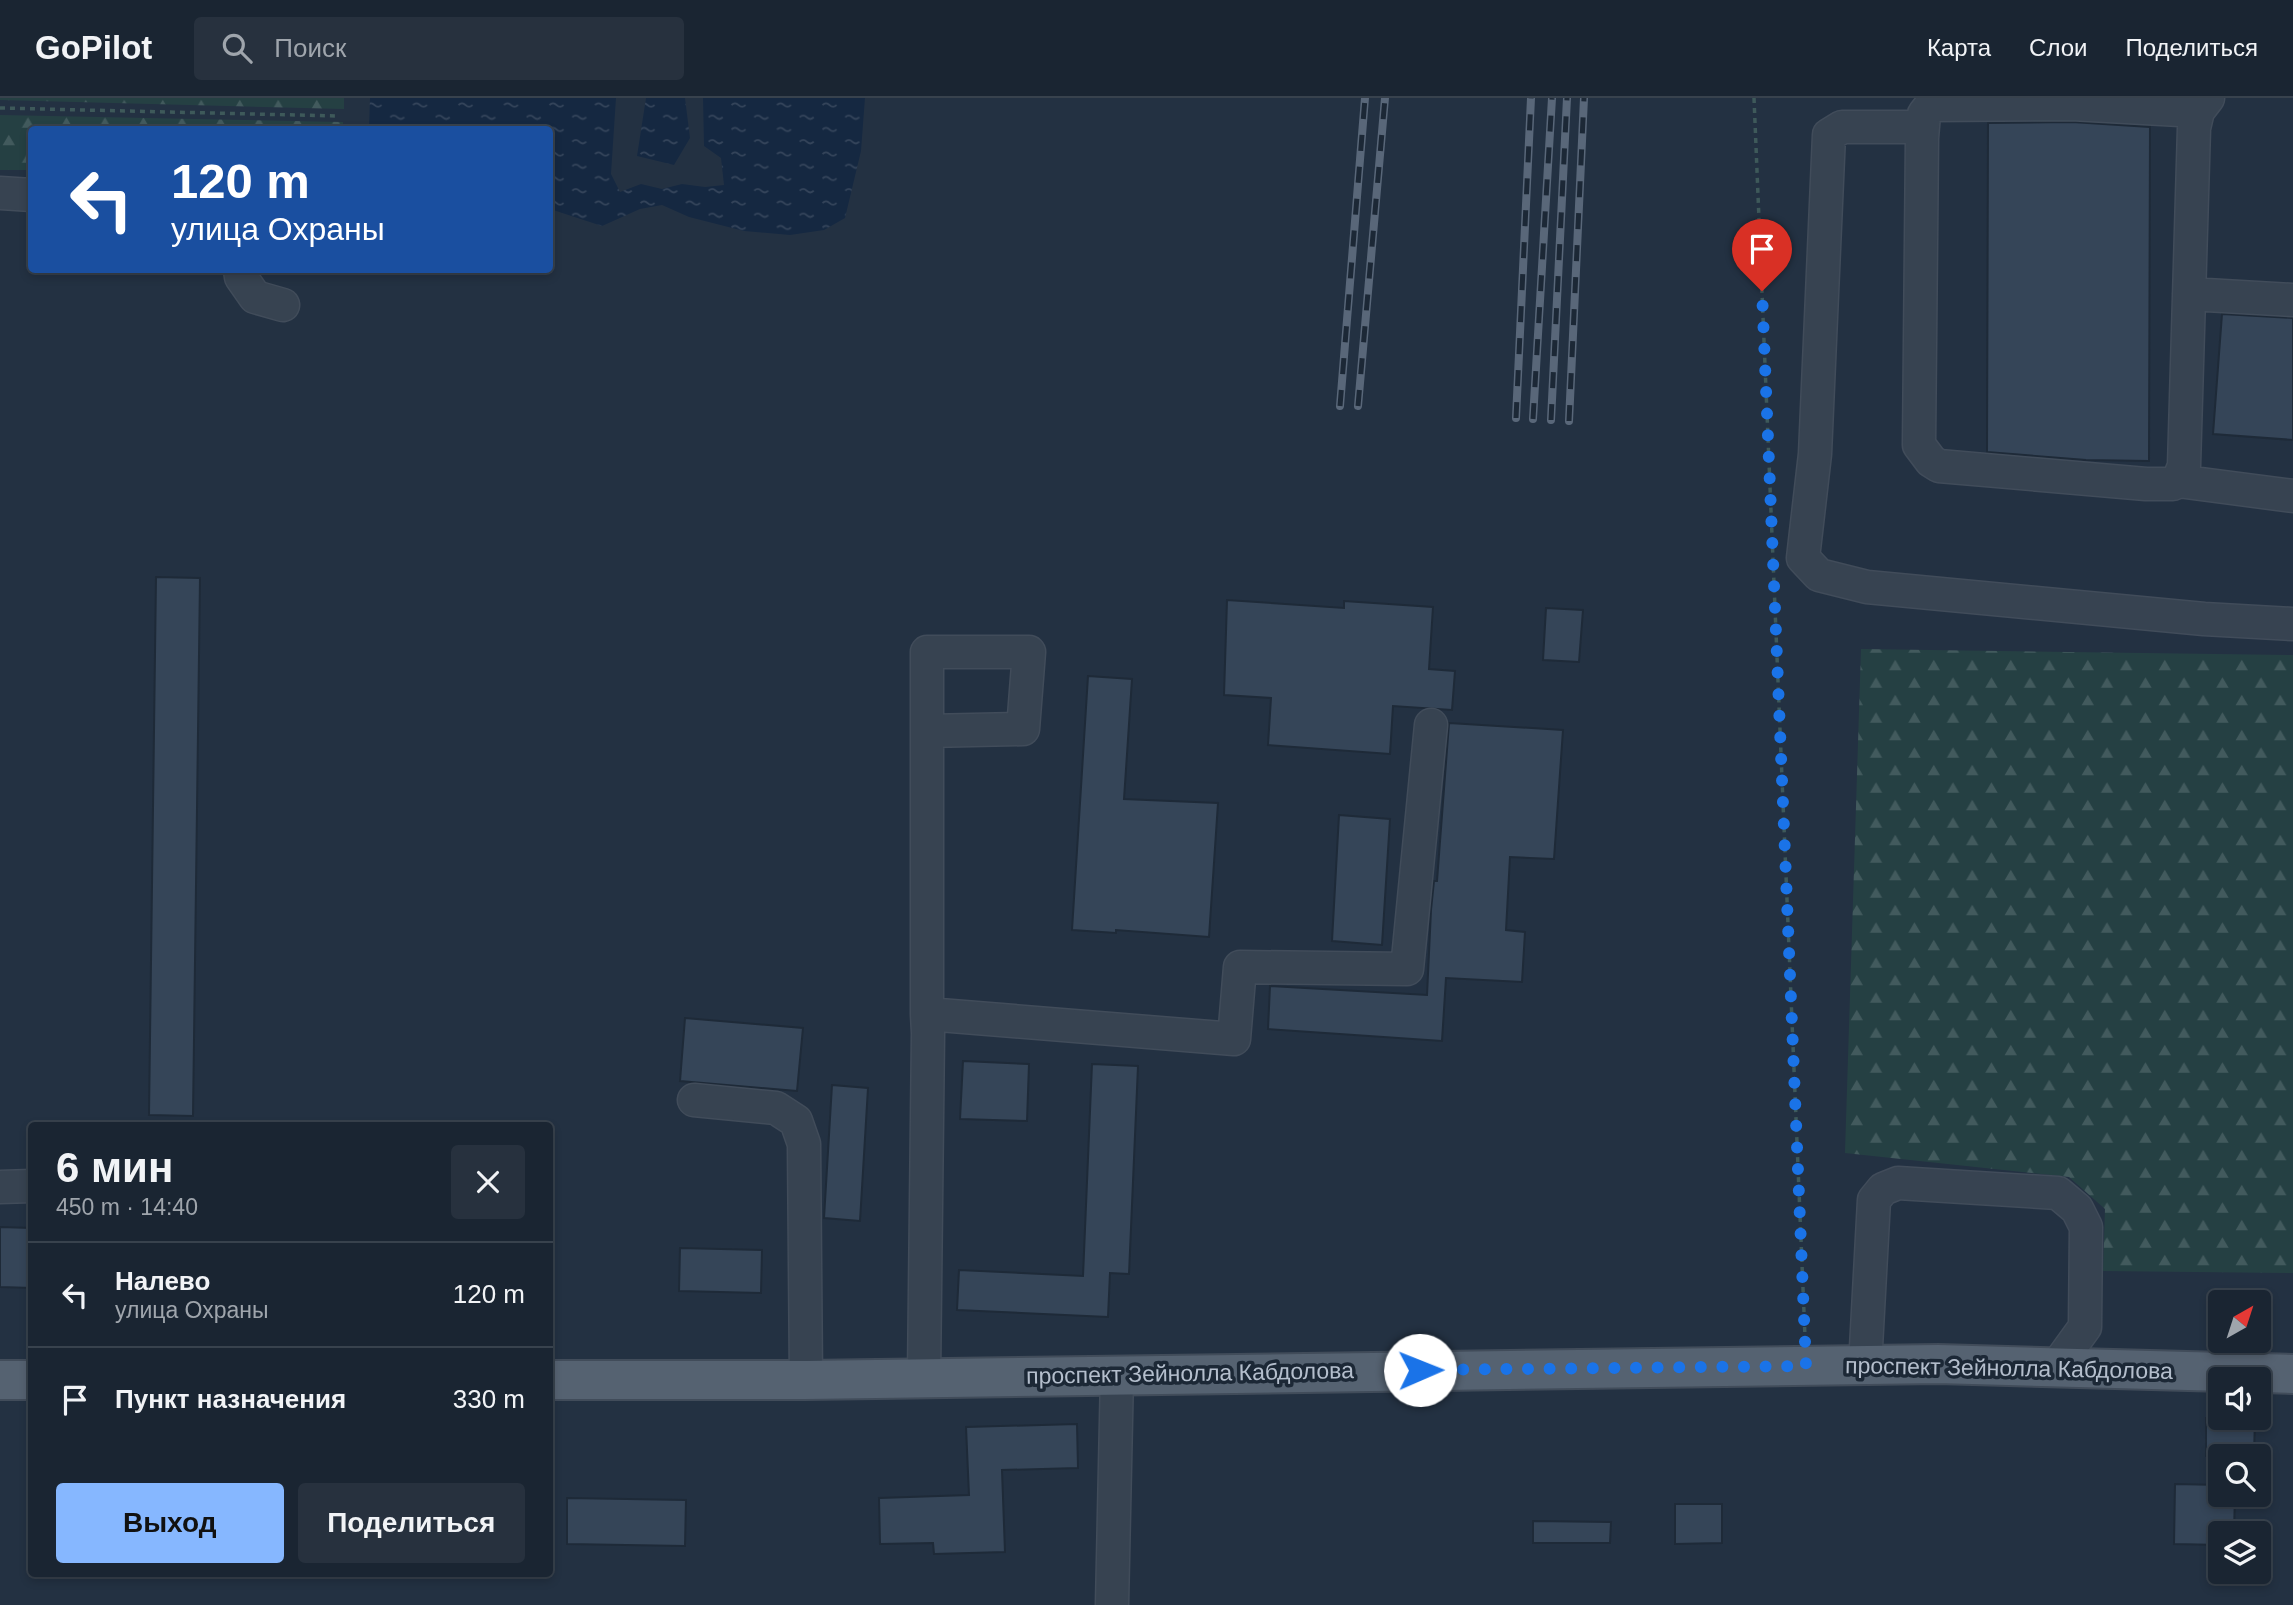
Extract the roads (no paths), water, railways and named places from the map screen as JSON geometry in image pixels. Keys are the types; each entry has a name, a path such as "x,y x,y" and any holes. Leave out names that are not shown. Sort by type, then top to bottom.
{"main road":[{"name":"проспект Зейнолла Кабдолова","path":"553,1380 806,1380 1938,1364 2293,1374"},
{"path":"0,1380 28,1380"}],"lane":[{"path":"2178,481 2184,466 2193,128 2203,105 1931,105 1924,114 1923,127 1919,445 1924,454 1939,466 2146,484 2173,484 2178,481 2293,496"},
{"path":"1923,127 1842,127 1836,128 1829,135 1815,454 1803,558 1819,575 1867,587 2204,619 2293,624"},
{"path":"0,193 28,195"},
{"path":"240,273 255,297 284,305"},
{"path":"2189,293 2293,300"},
{"path":"927,1014 1234,1039 1240,967 1407,969 1431,725"},
{"path":"924,1377 927,731"},
{"path":"694,1100 776,1108 796,1121 804,1144 806,1380"},
{"path":"1865,1366 1874,1200 1883,1189 1898,1183 2058,1193 2077,1209 2086,1227 2085,1327 2056,1367"},
{"path":"0,1187 28,1186"},
{"path":"1112,1605 1116,1374"}],"water":[{"path":"370,98 616,98 611,174 620,192 641,184 662,189 682,184 705,187 724,185 721,158 704,146 703,98 865,98 861,151 845,218 824,230 790,235 744,231 689,217 662,205 640,209 602,226 553,210 553,126 369,126"},
{"path":"646,98 685,98 690,138 674,165 637,156"}],"railway":[{"path":"1340,406 1365,98"},
{"path":"1358,406 1385,98"},
{"path":"1516,418 1531,98"},
{"path":"1533,419 1552,98"},
{"path":"1551,420 1567,98"},
{"path":"1569,421 1584,98"}]}
